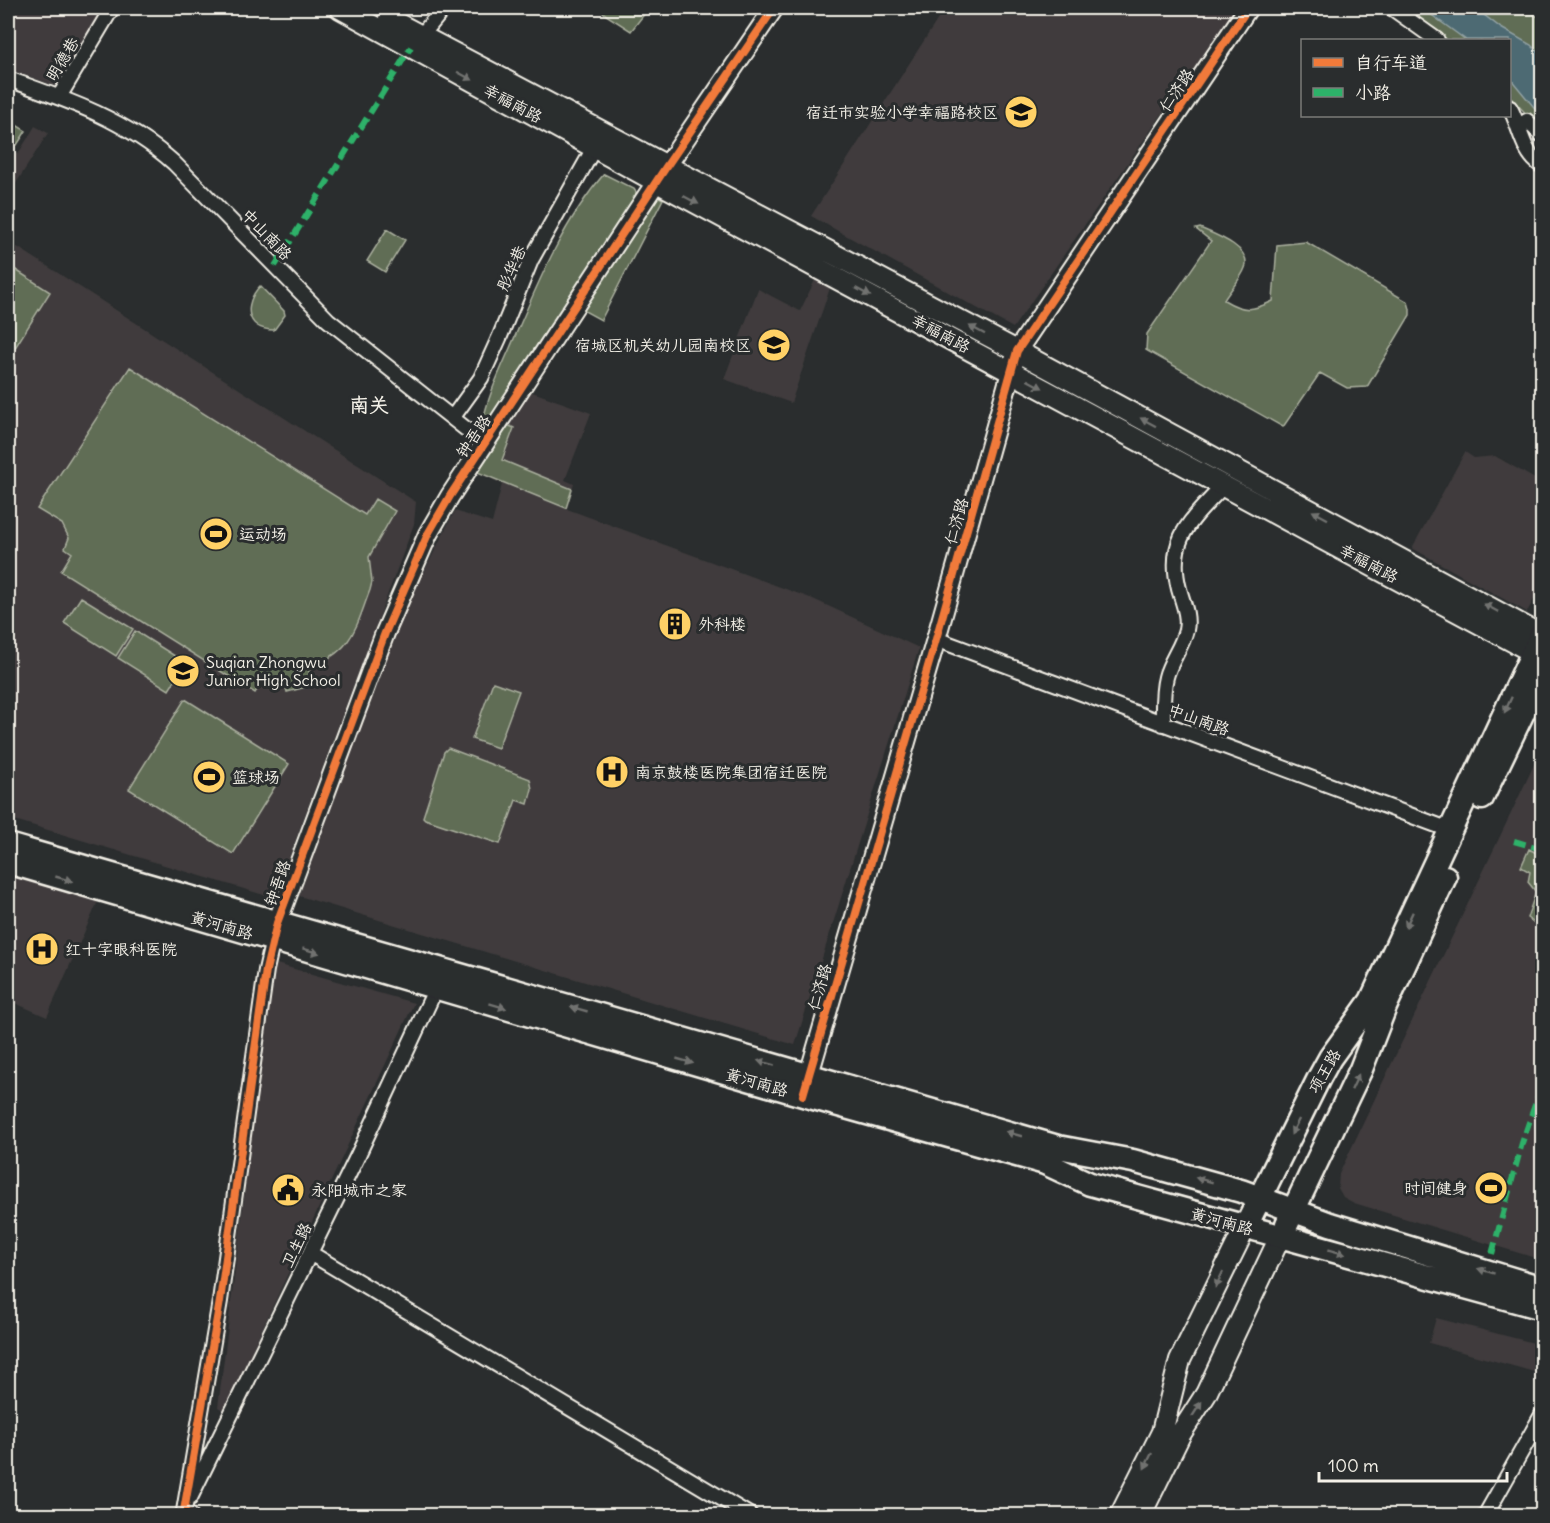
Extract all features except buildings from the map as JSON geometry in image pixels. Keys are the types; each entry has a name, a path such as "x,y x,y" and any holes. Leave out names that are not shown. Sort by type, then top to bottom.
{"main road":[{"name":"幸福南路","path":"340,8 416,42 599,140 1011,371 1224,485 1540,643"},
{"name":"幸福南路","path":"368,8 416,42"},
{"name":"幸福南路","path":"661,174 1017,351 1540,643"},
{"name":"项王路","path":"1120,1515 1162,1432 1180,1360 1330,1058 1371,1001 1540,643"},
{"name":"项王路","path":"1140,1515 1181,1433 1206,1394 1294,1211 1361,1069 1385,1007 1542,673"},
{"name":"黄河南路","path":"8,845 275,931 436,988 805,1085 1058,1147 1132,1161 1260,1196 1330,1224 1542,1288"},
{"name":"黄河南路","path":"8,862 275,931 805,1085 1045,1163 1089,1184 1542,1308"}],"street":[{"name":"明德巷","path":"59,97 112,8"},
{"path":"416,42 444,8"},
{"name":"钟吾路","path":"275,931 384,633 439,515 661,174 774,8"},
{"name":"仁济路","path":"805,1085 936,639 1017,351 1248,8"},
{"path":"1392,8 1436,39"},
{"name":"中山南路","path":"8,79 86,107 129,129 159,150 328,320 485,444"},
{"path":"1511,112 1519,126 1527,152 1534,161 1542,166"},
{"path":"1519,126 1527,121 1542,135"},
{"name":"彤华巷","path":"453,417 473,390 489,362 531,260 599,140"},
{"path":"1163,724 1163,692 1166,677 1186,628 1187,616 1176,575 1176,548 1188,525 1224,485"},
{"name":"中山南路","path":"936,639 1450,830"},
{"path":"186,1514 220,1301 266,970 275,931"},
{"name":"卫生路","path":"186,1514 436,988"},
{"path":"310,1253 751,1515"},
{"path":"1485,1515 1542,1415"}],"shaded area":[{"path":"8,8 109,8 61,88 8,69"},
{"name":"宿迁市实验小学幸福路校区","path":"945,8 1236,8 1013,328 811,216"},
{"path":"35,126 48,133 8,196 8,148 18,154"},
{"name":"Suqian Zhongwu Junior High School","path":"8,241 416,502 414,524 274,898 8,818"},
{"name":"宿城区机关幼儿园南校区","path":"815,280 830,288 791,403 724,379 758,289 800,311"},
{"name":"南京鼓楼医院集团宿迁医院","path":"527,390 591,413 565,480 574,484 567,509 813,599 919,648 795,1045 299,896 400,620 450,520 455,511 492,523 502,484 475,471"},
{"path":"1465,452 1474,458 1495,456 1542,483 1542,585 1527,612 1412,548"},
{"path":"1542,748 1542,1260 1354,1203 1343,1197 1338,1188 1339,1174"},
{"name":"红十字眼科医院","path":"14,874 99,899 47,1017 8,1000 8,899"},
{"path":"273,963 414,1003 224,1411 218,1407"},
{"path":"1436,1318 1542,1345 1542,1374 1429,1343"}],"green space":[{"path":"603,8 649,8 631,31 606,15"},
{"path":"1402,8 1525,8 1542,20 1542,130 1511,98 1511,39 1447,39"},
{"path":"8,120 26,131 17,145 8,139"},
{"path":"604,174 634,189 635,198 484,428 482,426 484,416 494,386 540,280 562,235"},
{"path":"653,194 663,199 601,320 579,308"},
{"path":"1200,228 1231,243 1243,254 1246,261 1245,268 1224,300 1237,307 1254,308 1273,301 1277,245 1306,242 1408,302 1410,315 1367,387 1347,388 1320,373 1283,427 1146,350 1147,334 1211,241 1196,229"},
{"path":"387,229 405,240 385,272 367,261"},
{"path":"8,265 50,292 8,359"},
{"path":"260,286 284,311 285,315 274,330 257,326 250,315 251,300"},
{"path":"130,367 365,515 375,499 395,511 369,557 372,582 356,628 344,646 335,654 309,667 310,686 287,692 284,680 263,680 255,693 61,571 72,553 65,548 69,538 62,524 37,509"},
{"path":"505,424 514,428 502,460 572,489 566,508 475,471"},
{"path":"81,597 133,629 116,656 64,623"},
{"path":"135,631 186,663 169,690 118,658"},
{"path":"493,682 519,691 498,748 472,739"},
{"name":"篮球场","path":"185,699 289,764 233,854 129,789"},
{"path":"448,748 530,779 532,789 528,804 516,800 500,844 423,817 444,752"},
{"path":"1529,849 1542,856 1542,919 1539,926 1527,918 1536,892 1528,882 1530,872 1521,867"}],"water":[{"path":"1422,8 1475,8 1501,28 1531,45 1542,56 1542,117 1511,79 1511,39 1465,39"}],"marked path":[{"path":"275,266 411,47"},
{"path":"1514,841 1542,849"},
{"path":"1538,1067 1542,1058"},
{"path":"1492,1254 1522,1143 1539,1093"}],"cycle path":[{"path":"191,1516 184,1511 220,1301 266,970 277,923 385,633 428,534 450,496 666,167 774,8"},
{"path":"803,1095 1017,351 1248,8"}],"place":[{"name":"宿迁市实验小学幸福路校区","path":"1021,112"},
{"name":"宿城区机关幼儿园南校区","path":"774,345"},
{"name":"运动场","path":"216,534"},
{"name":"外科楼","path":"675,624"},
{"name":"Suqian Zhongwu Junior High School","path":"183,671"},
{"name":"南京鼓楼医院集团宿迁医院","path":"612,772"},
{"name":"篮球场","path":"209,777"},
{"name":"红十字眼科医院","path":"42,949"},
{"name":"时间健身","path":"1491,1188"},
{"name":"永阳城市之家","path":"288,1190"}],"district":[{"name":"南关","path":"369,404"}]}
